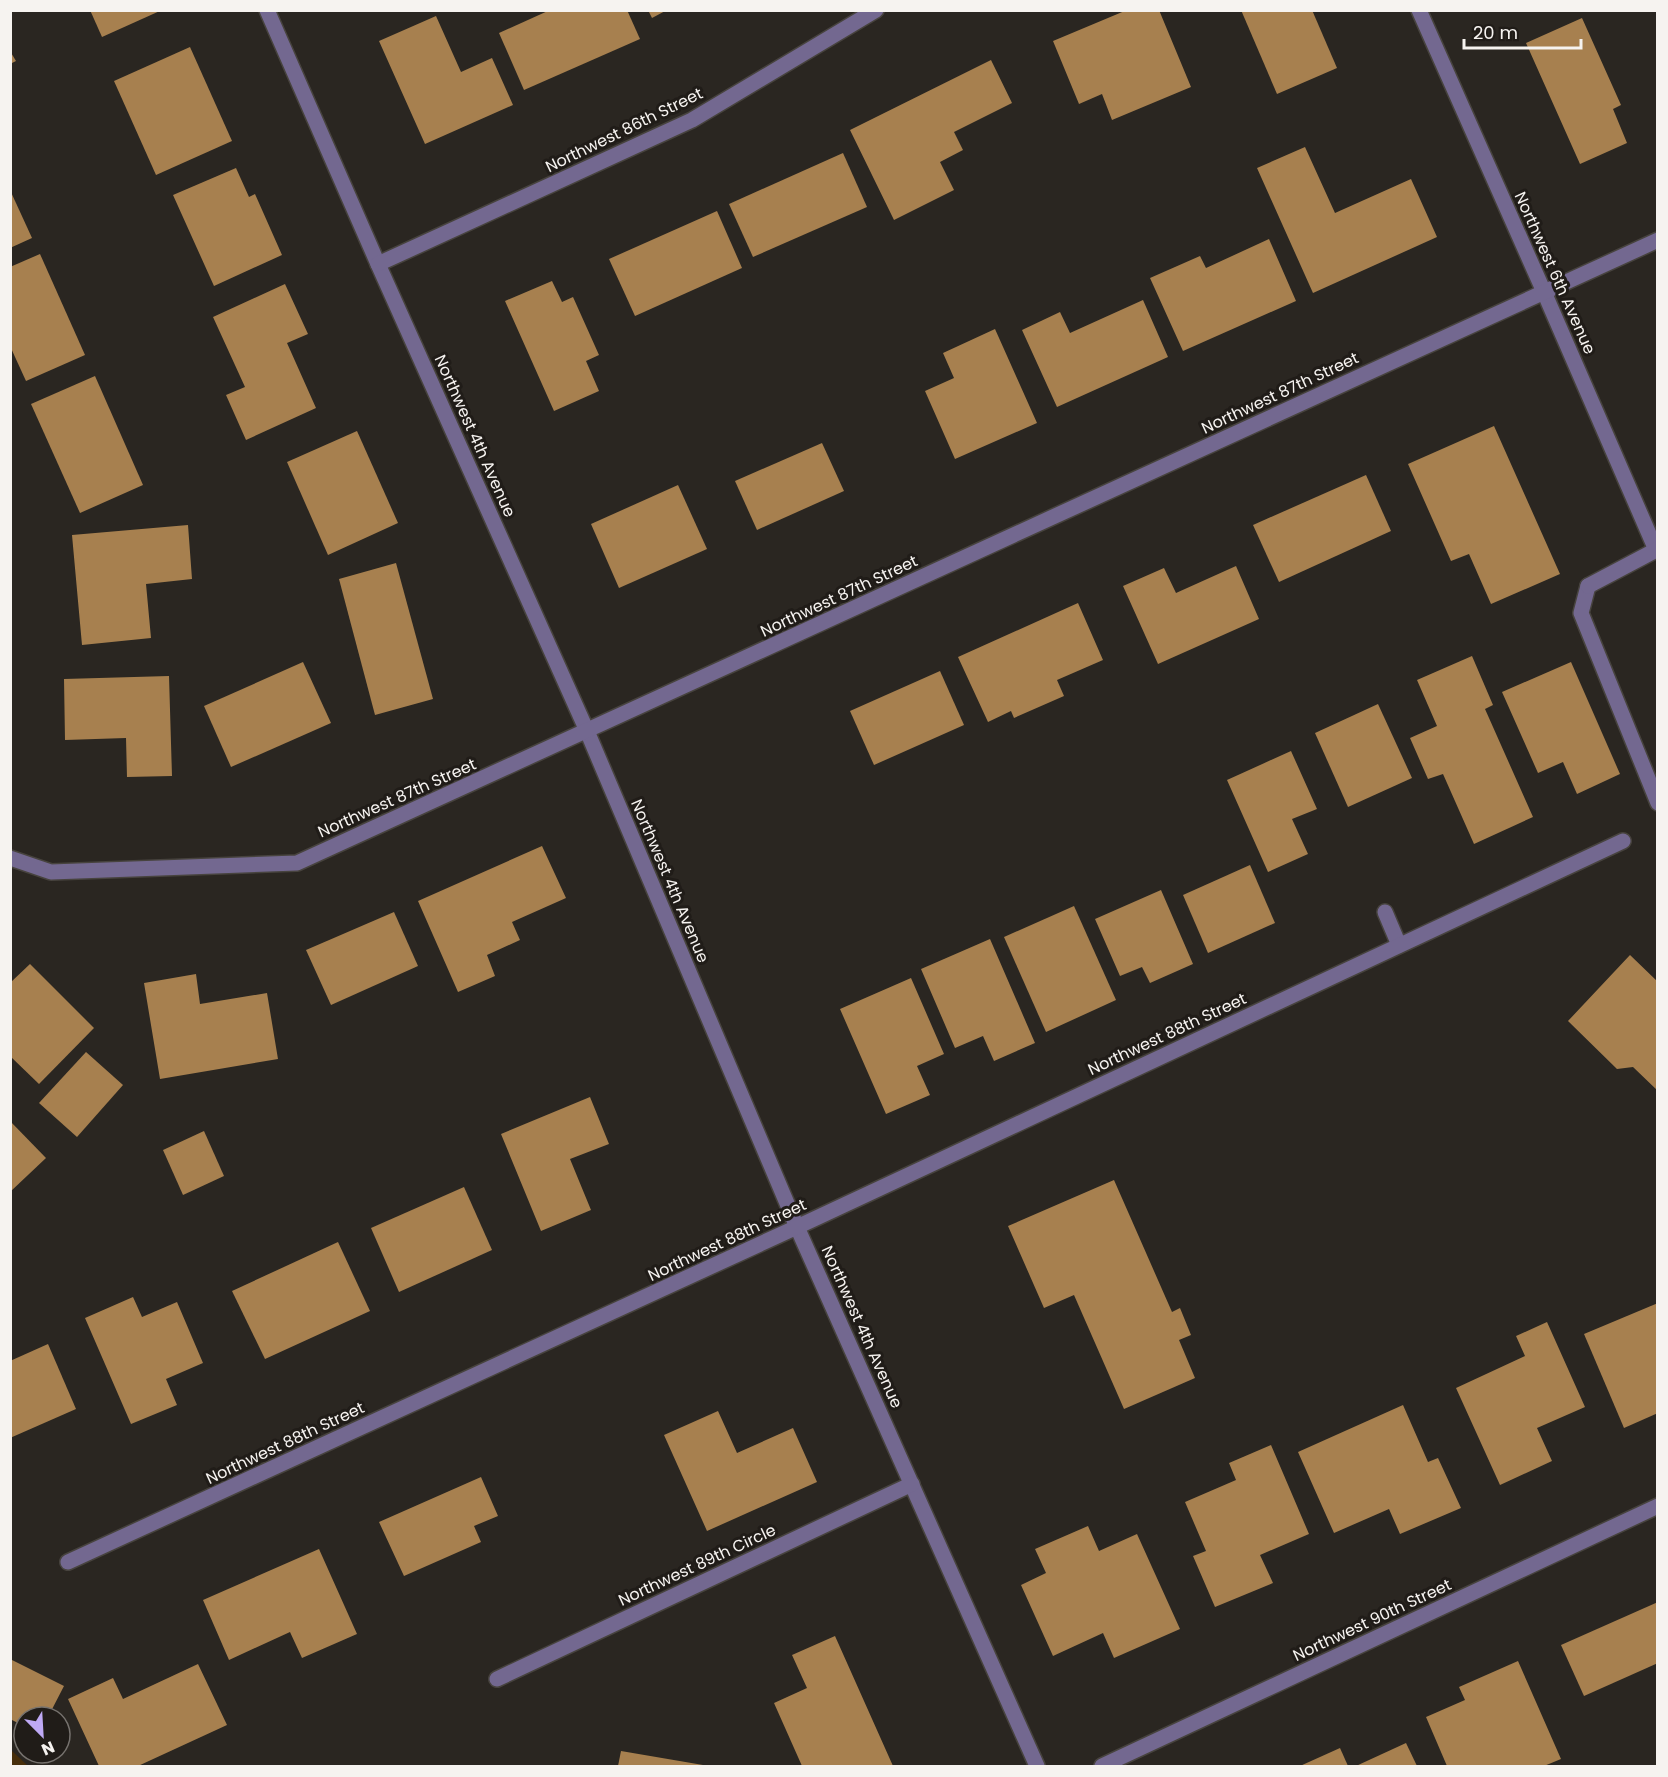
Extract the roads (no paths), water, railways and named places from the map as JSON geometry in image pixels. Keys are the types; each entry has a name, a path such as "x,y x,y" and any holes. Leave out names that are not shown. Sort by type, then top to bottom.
{"street":[{"name":"Northwest 4th Avenue","path":"267,10 587,731 797,1227 1037,1767"},
{"name":"Northwest 86th Street","path":"378,264 692,120 876,10"},
{"name":"Northwest 6th Avenue","path":"1419,10 1657,550"},
{"name":"Northwest 87th Street","path":"10,858 51,872 297,863 1658,240"},
{"path":"1657,550 1588,586 1581,613 1658,803"},
{"name":"Northwest 88th Street","path":"68,1562 797,1227 1623,841"},
{"path":"1385,912 1399,945"},
{"name":"Northwest 89th Circle","path":"497,1678 912,1484"},
{"name":"Northwest 90th Street","path":"1102,1767 1658,1506"}]}
